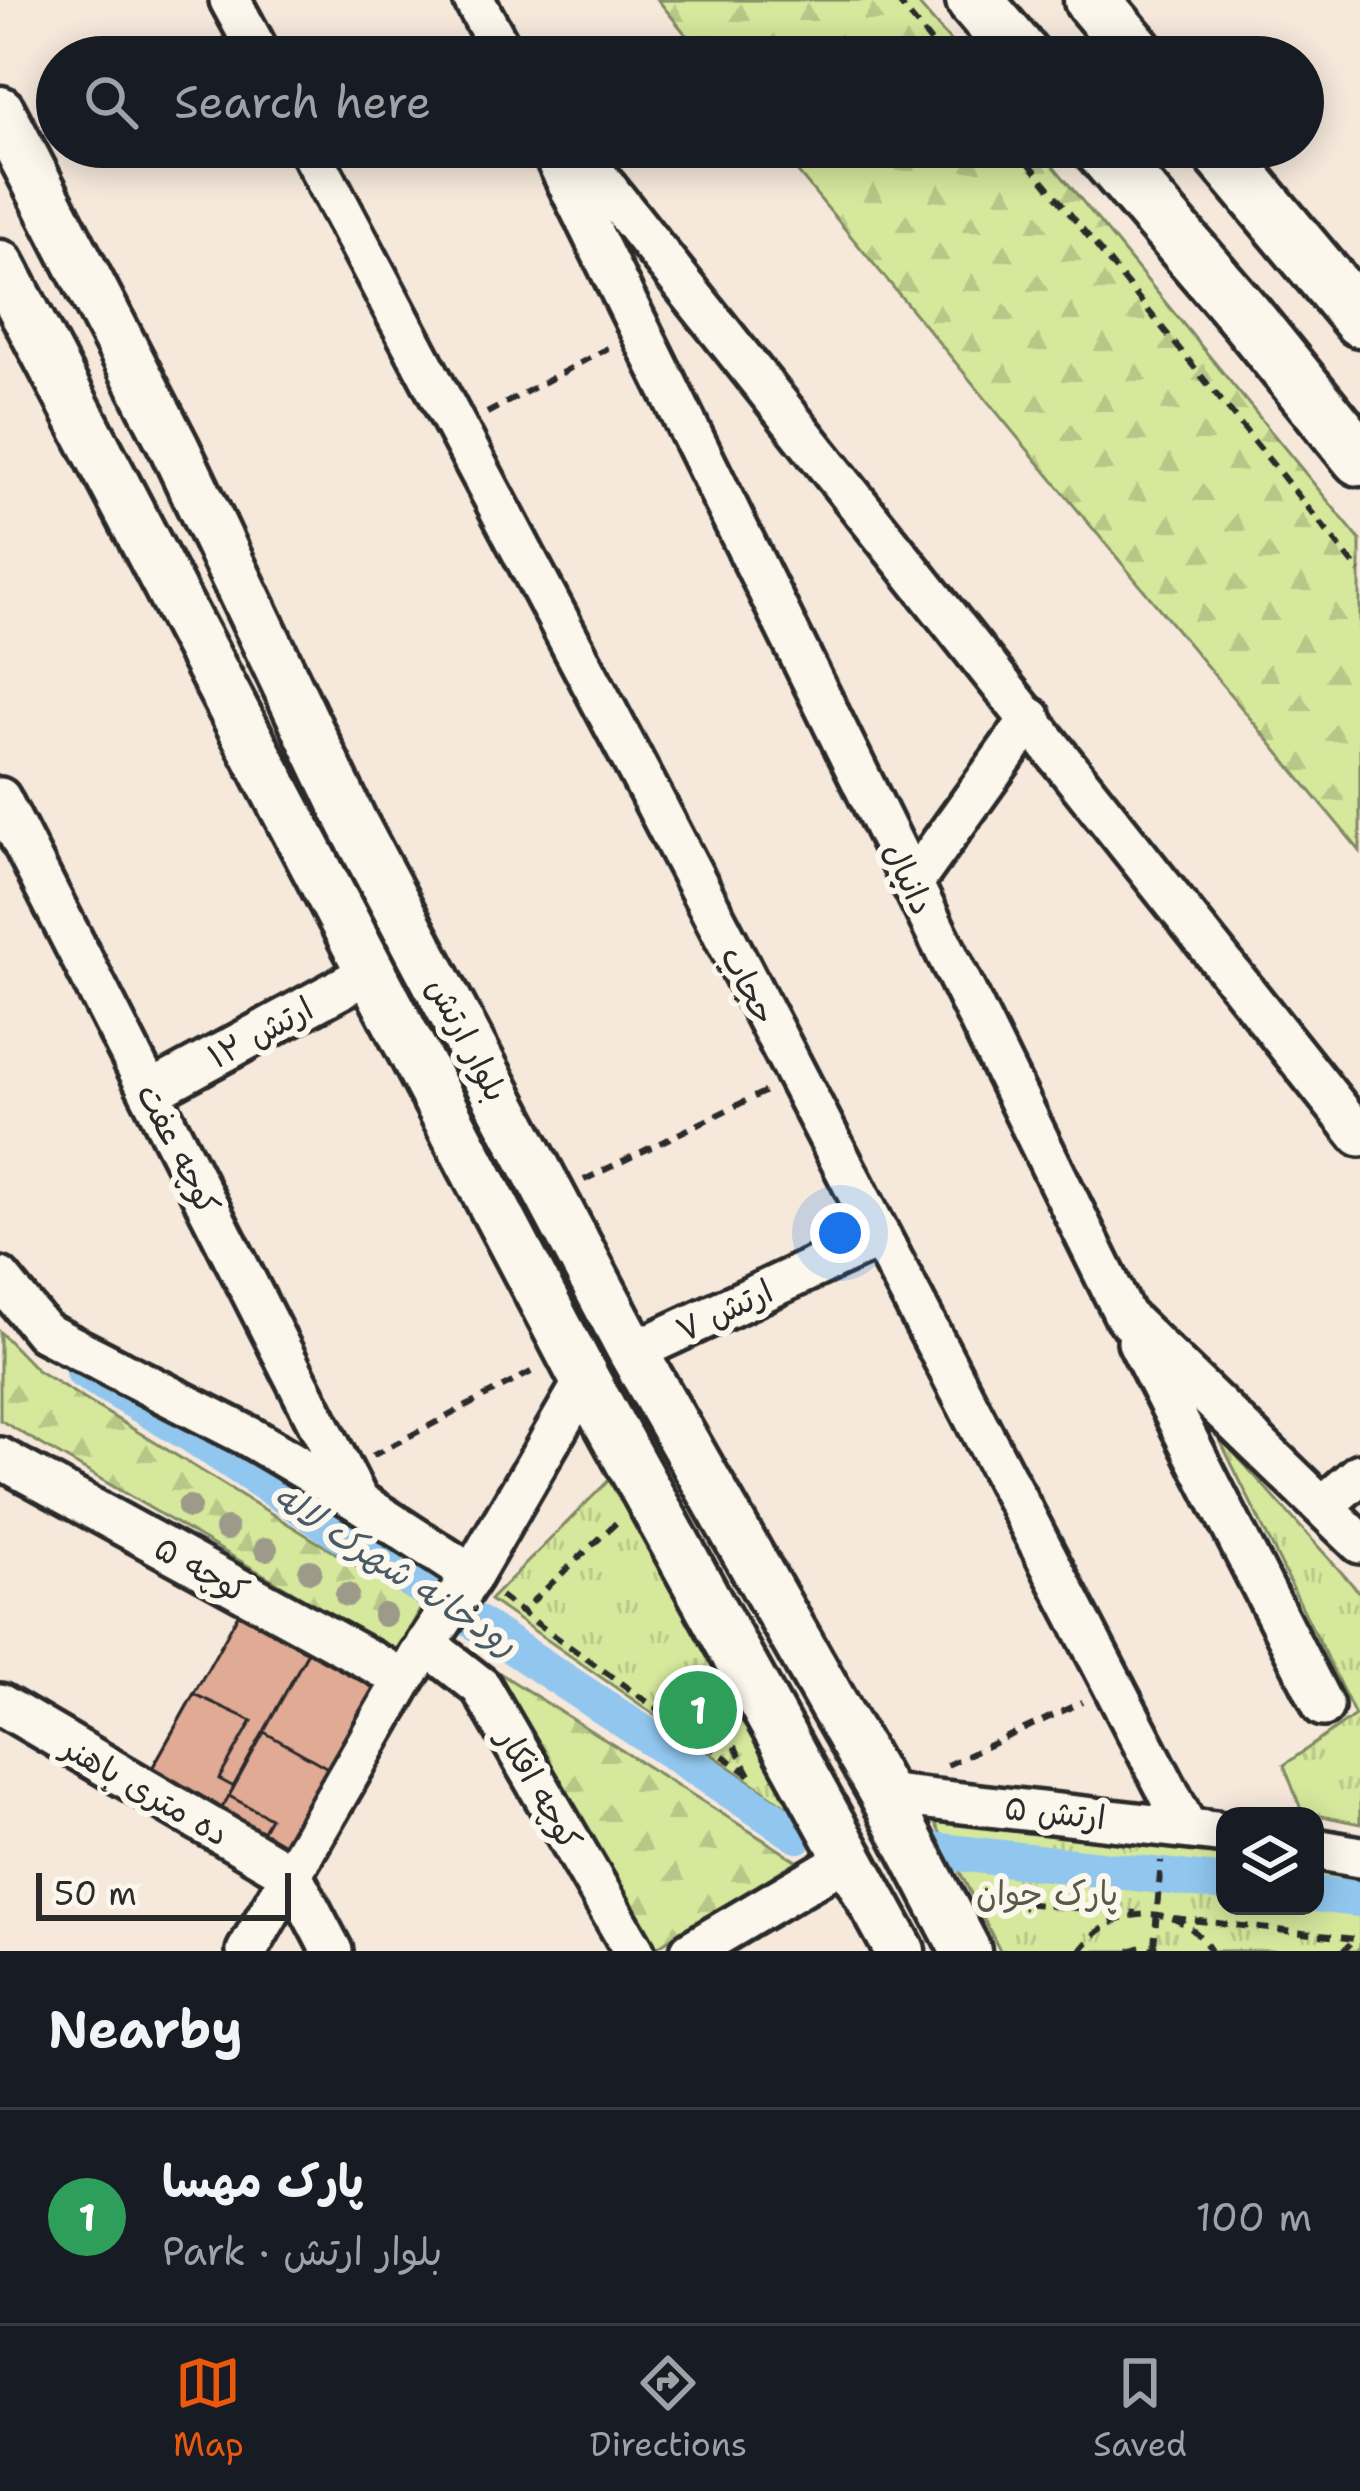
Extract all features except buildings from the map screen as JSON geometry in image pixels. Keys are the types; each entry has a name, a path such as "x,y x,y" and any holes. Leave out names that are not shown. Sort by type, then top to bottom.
{"main road":[{"path":"974,0 1005,36"},
{"path":"1092,0 1122,36"},
{"path":"1118,168 1360,458"},
{"path":"1234,168 1360,319"}],"street":[{"path":"230,0 250,36"},
{"path":"475,0 494,36"},
{"name":"بلوار ارتش","path":"0,111 173,447 352,822 633,1352 884,1794 979,1934"},
{"name":"حجاب","path":"319,168 880,1237 1112,1688 1175,1825"},
{"name":"دانیال","path":"560,168 1125,1316 1360,1543"},
{"path":"591,168 1360,1136"},
{"name":"بلوار ارتش","path":"0,266 578,1366 900,1951"},
{"path":"912,884 1031,718"},
{"name":"کوچه عفت","path":"0,798 350,1486"},
{"path":"304,848 352,822"},
{"name":"ارتش ۱۲","path":"150,1092 369,974"},
{"name":"ارتش ۷","path":"633,1352 880,1237"},
{"path":"0,1278 44,1332 350,1486 467,1583"},
{"path":"1125,1316 1323,1706"},
{"path":"247,1951 404,1679 467,1583 578,1366 633,1352"},
{"name":"کوچه ۵","path":"0,1458 404,1679"},
{"path":"1324,1504 1360,1474"},
{"name":"کوچه افکار","path":"430,1638 481,1688 634,1951"},
{"name":"ده متری باهنر","path":"0,1704 292,1875"},
{"name":"ارتش ۵","path":"884,1794 1216,1832"},
{"path":"1324,1851 1360,1857"},
{"path":"692,1951 850,1857"},
{"path":"292,1875 332,1951"}],"path":[{"path":"897,0 926,36"},
{"path":"1033,168 1360,572"},
{"path":"458,428 640,331"},
{"path":"551,1196 796,1076"},
{"path":"350,1486 578,1366"},
{"path":"617,1523 521,1612 750,1774 694,1670"},
{"path":"946,1765 1112,1688"},
{"path":"1154,1947 1175,1825"},
{"path":"979,1934 983,1899 1157,1913 1357,1939"},
{"path":"1080,1951 1091,1935 1112,1920 1136,1913"},
{"path":"1174,1918 1192,1929 1210,1951"},
{"path":"1343,1951 1357,1939"},
{"path":"1130,1951 1154,1947 1164,1951"}],"green space":[{"path":"658,0 915,0 946,36 687,36"},
{"path":"794,168 1055,168 1360,540 1360,851"},
{"path":"0,1332 37,1370 422,1606 397,1653 0,1420"},
{"path":"1217,1434 1360,1593 1360,1824 1324,1817 1324,1807 1300,1807 1284,1765 1355,1715"},
{"path":"620,1469 806,1820 490,1600"},
{"path":"490,1667 797,1861 654,1949"},
{"name":"پارک جوان","path":"934,1821 1216,1854 1216,1915 1324,1915 1324,1867 1360,1871 1360,1947 1356,1951 1000,1951"}],"waterway":[{"name":"رودخانه شهرک لاله","path":"83,1371 190,1434 798,1835"},
{"name":"رودخانه شهرک لاله","path":"931,1850 1216,1882"},
{"name":"رودخانه شهرک لاله","path":"1324,1895 1360,1899"}],"place":[{"name":"پارک مهسا","path":"698,1710"}]}
